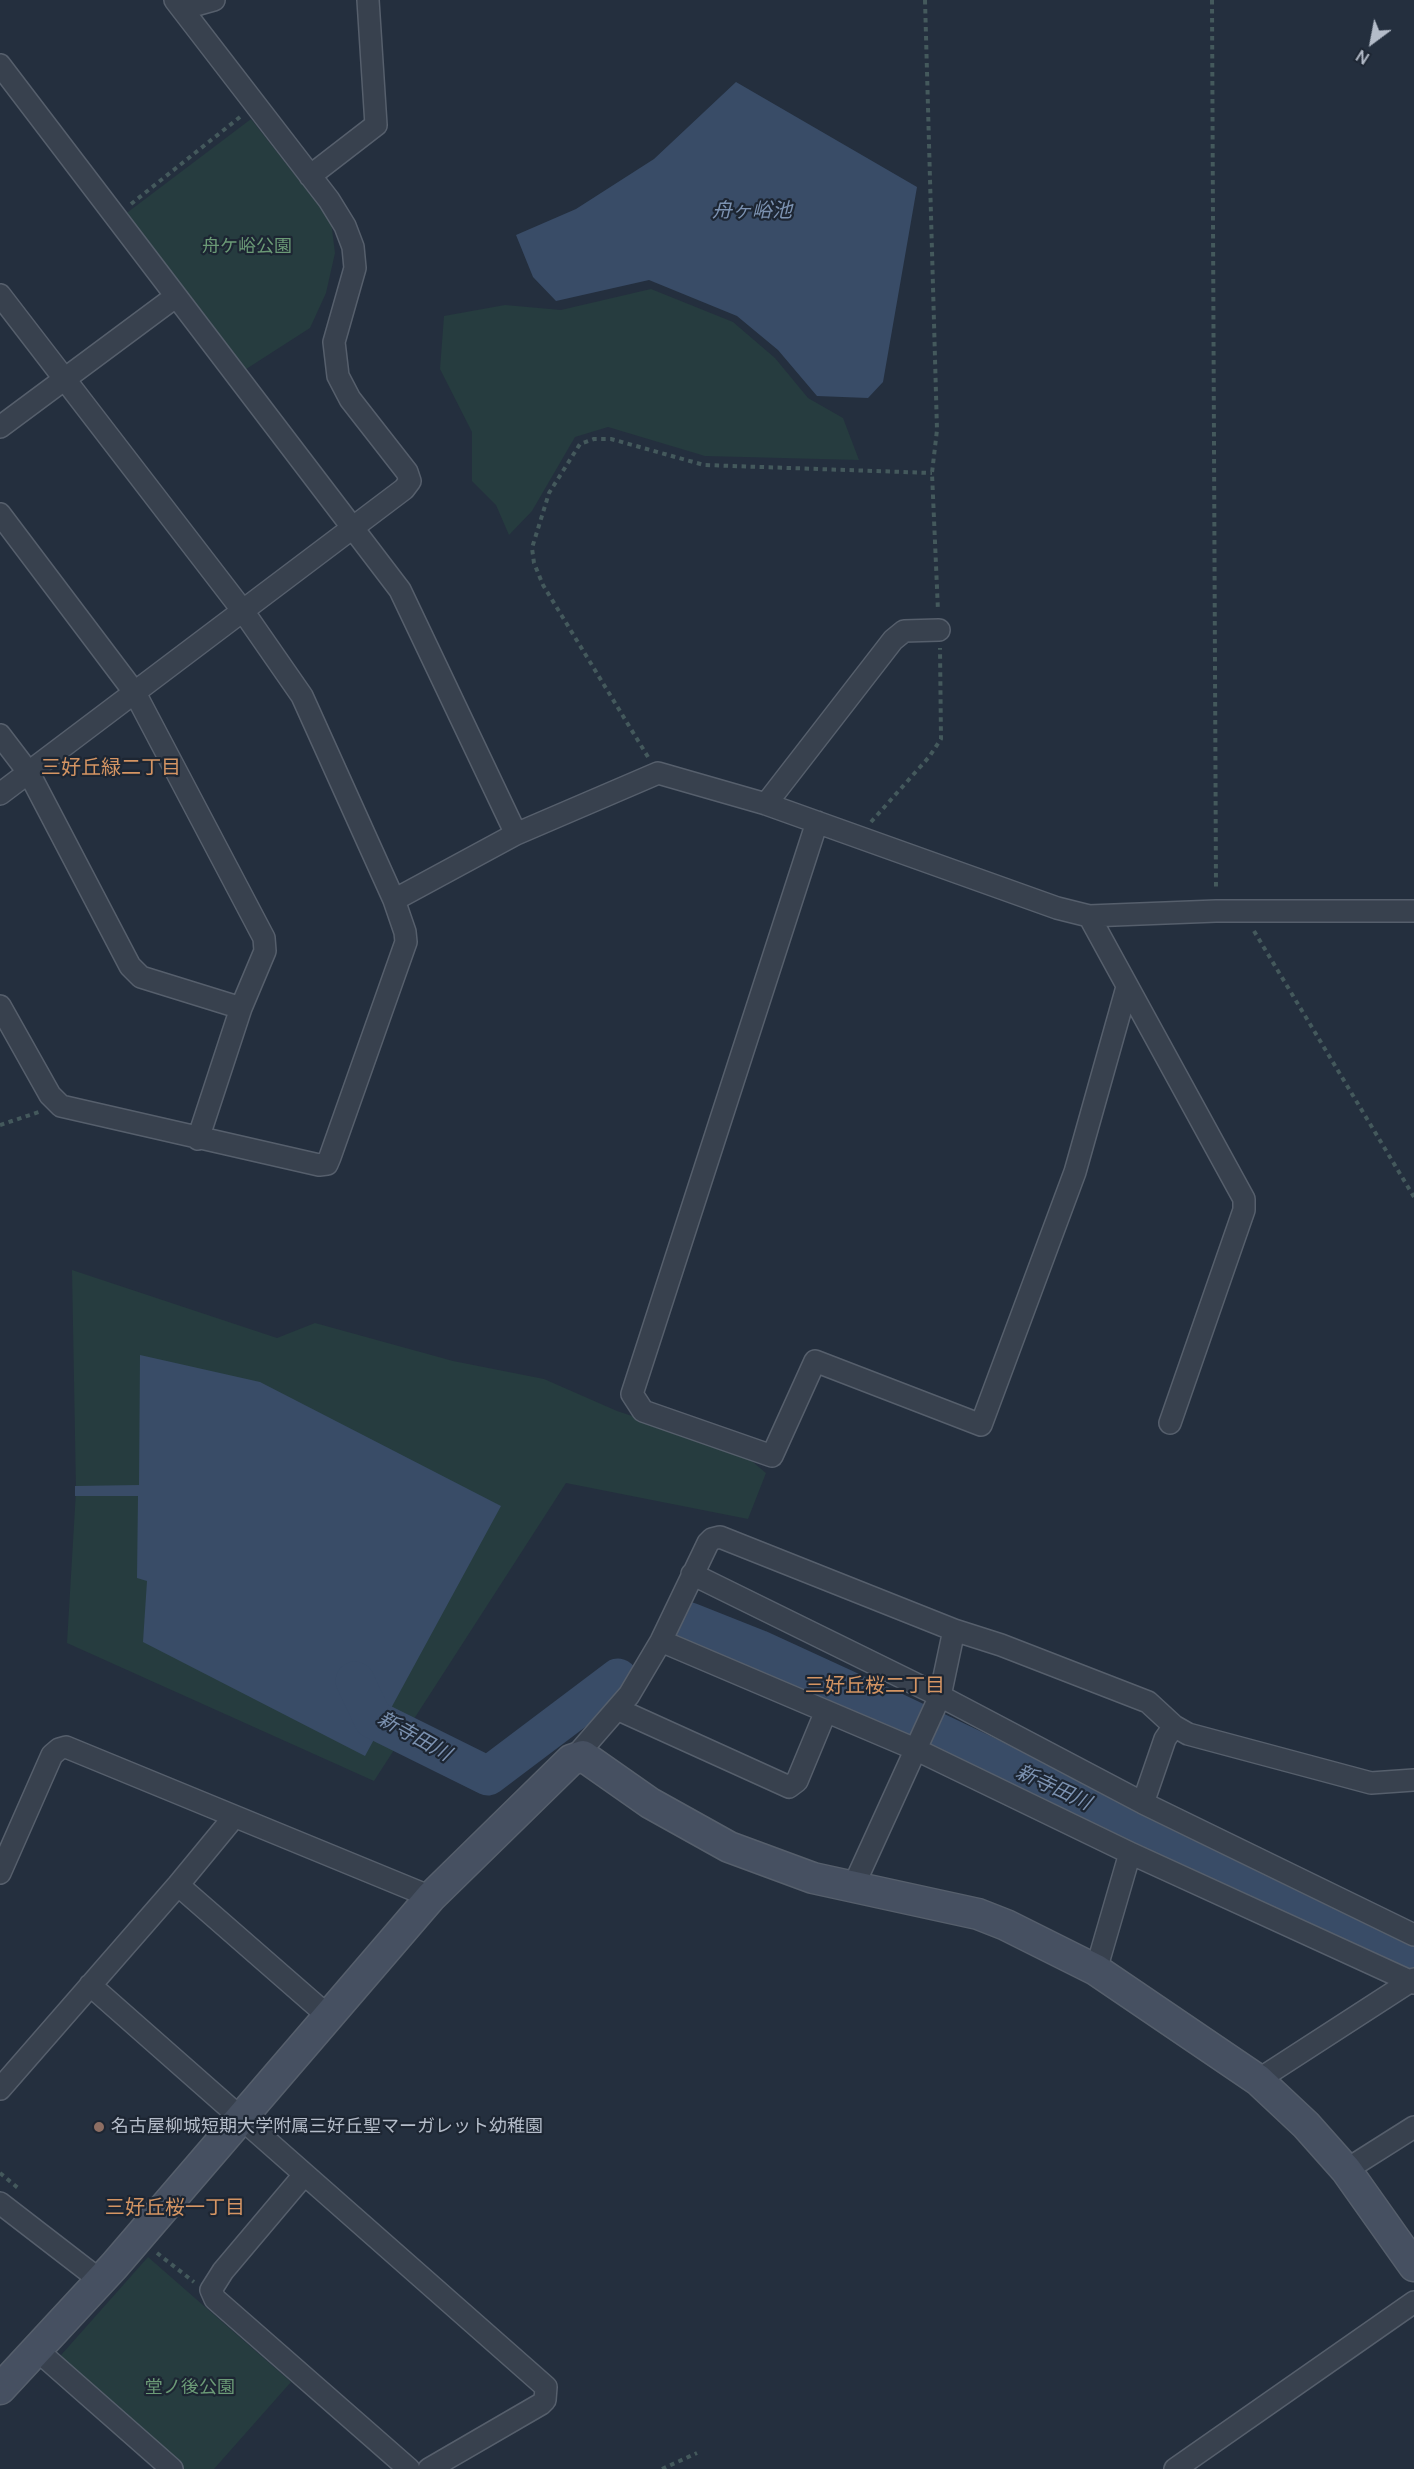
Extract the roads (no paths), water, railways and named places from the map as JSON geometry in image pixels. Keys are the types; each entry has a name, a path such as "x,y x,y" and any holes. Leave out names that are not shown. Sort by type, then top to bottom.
{"street":[{"path":"0,794 404,489 410,481 407,472 350,399 338,376 334,342 355,268 353,247 345,226 310,176 254,106 179,4 214,0"},
{"path":"310,176 376,125 368,0"},
{"path":"0,65 113,217 400,590 516,834"},
{"path":"0,295 243,611 302,696 394,900 406,942 327,1164 320,1166 61,1106 50,1095 0,1006"},
{"path":"0,427 175,297"},
{"path":"0,514 135,693 264,938 265,951 241,1008 198,1139"},
{"path":"766,804 893,640 904,631 939,630"},
{"path":"0,735 29,773 130,966 141,977 241,1008"},
{"path":"394,900 516,834 658,773 766,804 1058,908 1089,916 1216,911 1414,912"},
{"path":"817,822 632,1394 643,1411 772,1456 815,1361 981,1425 1075,1172 1127,987"},
{"path":"1089,916 1244,1199 1244,1210 1170,1422"},
{"path":"3,2380 38,2351 101,2282 430,1897 575,1757 629,1695 661,1641 692,1574 712,1539 724,1537 954,1630 1001,1645 1148,1702 1174,1726 1188,1734 1371,1783 1414,1780"},
{"path":"692,1574 940,1696 1143,1803 1414,1935"},
{"path":"852,1887 940,1696 954,1630"},
{"path":"661,1641 915,1749 1130,1853 1413,1981"},
{"path":"617,1709 789,1787 797,1781 826,1711"},
{"path":"1143,1803 1165,1739 1174,1726"},
{"path":"0,1874 52,1755 63,1747 430,1897"},
{"path":"575,1757 588,1758 650,1803 729,1847 769,1864 852,1887 978,1914 1016,1929 1096,1970 1258,2080 1306,2125 1347,2170 1414,2266"},
{"path":"0,2089 178,1885 234,1817"},
{"path":"1096,1970 1130,1853"},
{"path":"178,1885 328,2016"},
{"path":"1258,2080 1413,1981"},
{"path":"90,1985 546,2387 545,2400 541,2404 429,2469"},
{"path":"1347,2170 1414,2127"},
{"path":"304,2175 220,2276 211,2290 215,2299 409,2469"},
{"path":"0,2204 101,2282"},
{"path":"1174,2469 1414,2302"},
{"path":"38,2351 172,2469"}],"water":[{"name":"舟ヶ峪池","path":"736,82 917,187 883,382 868,398 817,396 778,350 737,316 649,280 556,301 533,277 516,235 576,209 654,159"},
{"path":"140,1355 260,1382 501,1506 365,1756 143,1642 147,1581 137,1578 138,1496 75,1496 75,1486 139,1485"}],"waterway":[{"name":"新寺田川","path":"690,1622 758,1649 895,1712 1414,1960"},
{"name":"新寺田川","path":"355,1681 373,1719 488,1776 618,1678"}],"place":[{"name":"名古屋柳城短期大学附属三好丘聖マーガレット幼稚園","path":"99,2127"}],"district":[{"name":"三好丘緑二丁目","path":"111,768"},
{"name":"三好丘桜二丁目","path":"875,1686"},
{"name":"三好丘桜一丁目","path":"175,2208"}],"park label":[{"name":"舟ケ峪公園","path":"247,247"},
{"name":"堂ノ後公園","path":"190,2388"}]}
